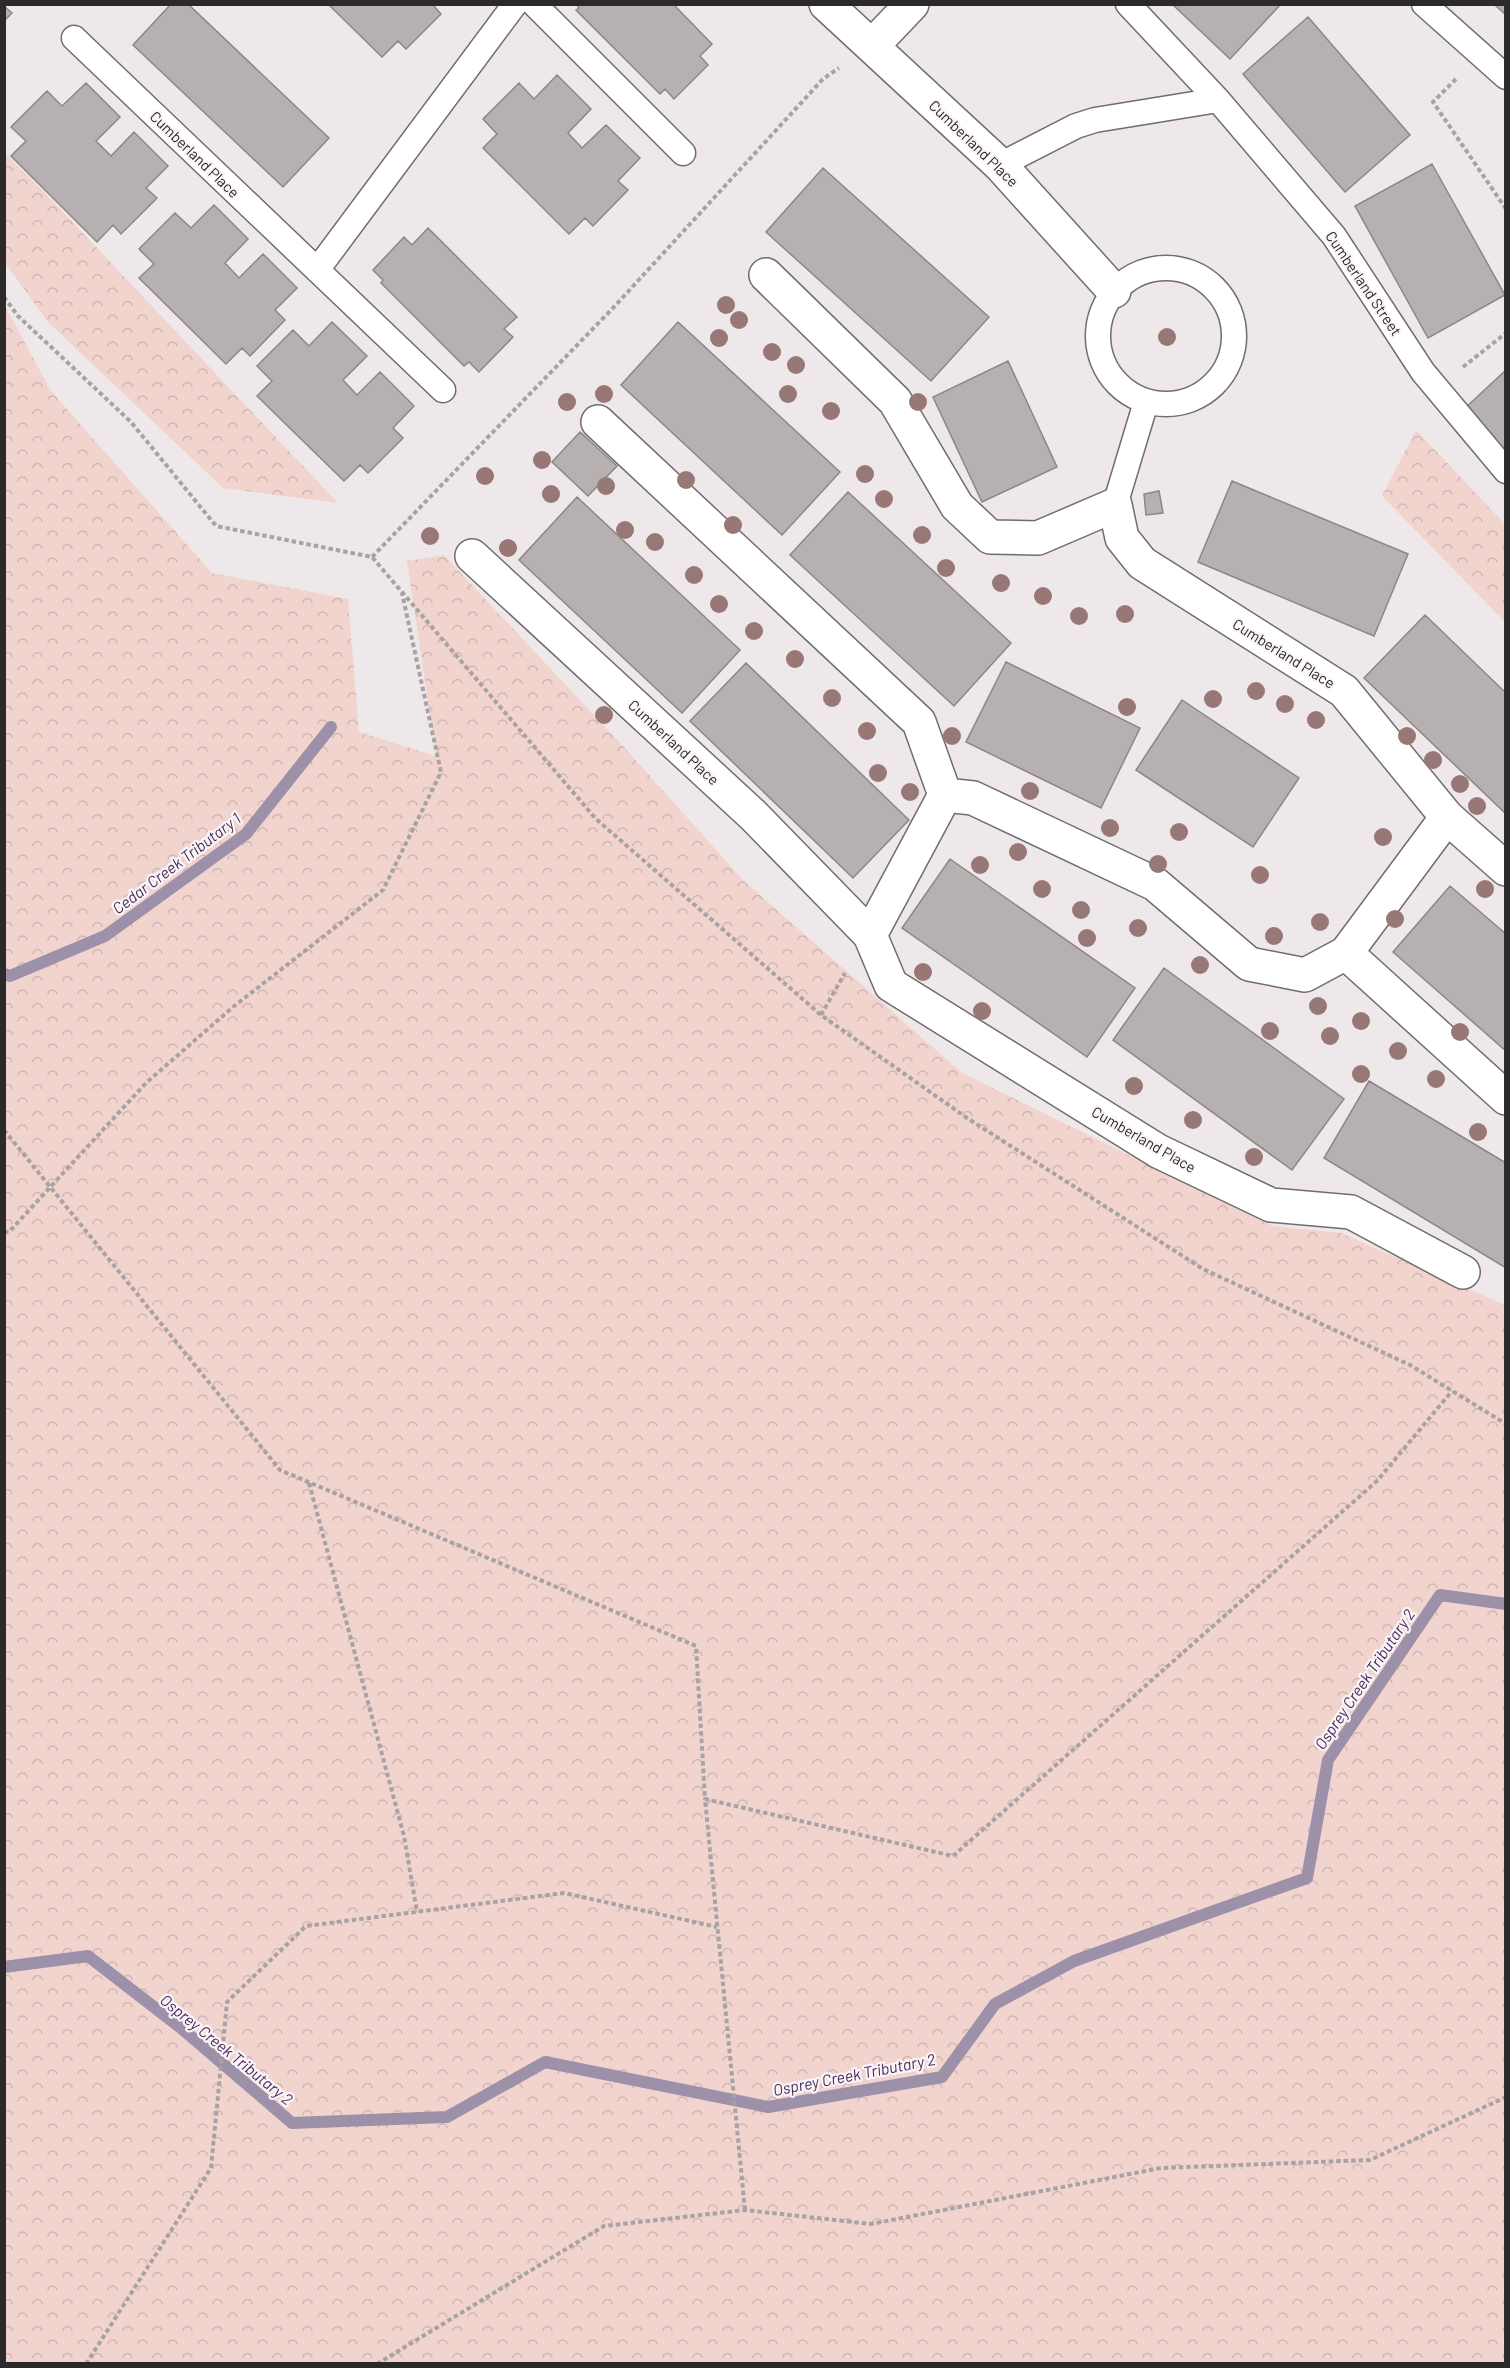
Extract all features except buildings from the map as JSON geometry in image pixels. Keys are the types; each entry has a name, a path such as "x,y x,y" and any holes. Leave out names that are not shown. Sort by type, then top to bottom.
{"street":[{"name":"Cumberland Place","path":"826,4 1000,165 1114,291"},
{"path":"872,46 912,4"},
{"path":"766,275 895,401 957,506 990,537 1038,538 1115,505"},
{"path":"598,422 919,722 945,795 870,935"},
{"name":"Cumberland Place","path":"1115,505 1122,538 1142,563 1344,691 1447,817 1506,869"},
{"name":"Cumberland Place","path":"472,556 753,815 870,935 891,985 1158,1151 1271,1205 1351,1212 1463,1272"},
{"path":"945,795 973,798 1155,884 1249,964 1305,975 1346,953 1447,817"},
{"path":"1346,953 1506,1098"}],"lane":[{"path":"317,270 515,4"},
{"path":"534,4 683,153"},
{"name":"Cumberland Street","path":"1128,4 1218,100 1334,236 1423,372 1506,471"},
{"path":"1424,4 1506,77"},
{"name":"Cumberland Place","path":"74,38 443,390"},
{"path":"1000,165 1076,126 1095,120 1218,100"},
{"path":"1152,268 1174,268 1196,274 1215,287 1227,306 1234,327 1233,350 1226,371 1211,388 1191,400 1169,405 1146,402 1126,393 1110,377 1100,356 1097,333 1102,310 1114,291 1131,276 1152,268"},
{"name":"Cumberland Place","path":"1115,505 1146,402"}],"path":[{"path":"4,297 18,316 131,422 216,526 372,557 613,308 823,79 872,46"},
{"path":"1481,55 1433,102 1506,209"},
{"path":"1437,388 1506,333"},
{"path":"4,1232 9,1232 146,1083 233,1007 383,890 441,772 402,592"},
{"path":"821,1015 851,963"},
{"path":"4,1130 280,1470 696,1646 705,1799 745,2210"},
{"path":"705,1799 953,1856 1377,1481 1452,1390"},
{"path":"309,1483 404,1836 417,1912"},
{"path":"86,2364 212,2168 227,2002 306,1926 564,1893 717,1927"},
{"path":"377,2364 604,2226 745,2210 871,2224 1161,2168 1370,2160 1506,2097"}],"green space":[{"path":"5,153 338,503 223,488 48,322 5,263"},
{"path":"4,304 51,391 212,573 348,599 359,732 436,756 407,561 444,555 623,746 744,881 962,1073 1273,1226 1341,1233 1505,1305 1505,2363 5,2363"},
{"path":"1416,430 1505,524 1505,622 1382,496"}],"waterway":[{"name":"Cedar Creek Tributary 1","path":"4,974 10,976 105,936 246,834 331,727"},
{"name":"Osprey Creek Tributary 2","path":"4,1967 88,1956 181,2028 292,2123 447,2117 545,2062 768,2107 942,2077 995,2004 1074,1961 1307,1878 1328,1760 1440,1595 1506,1604"}]}
